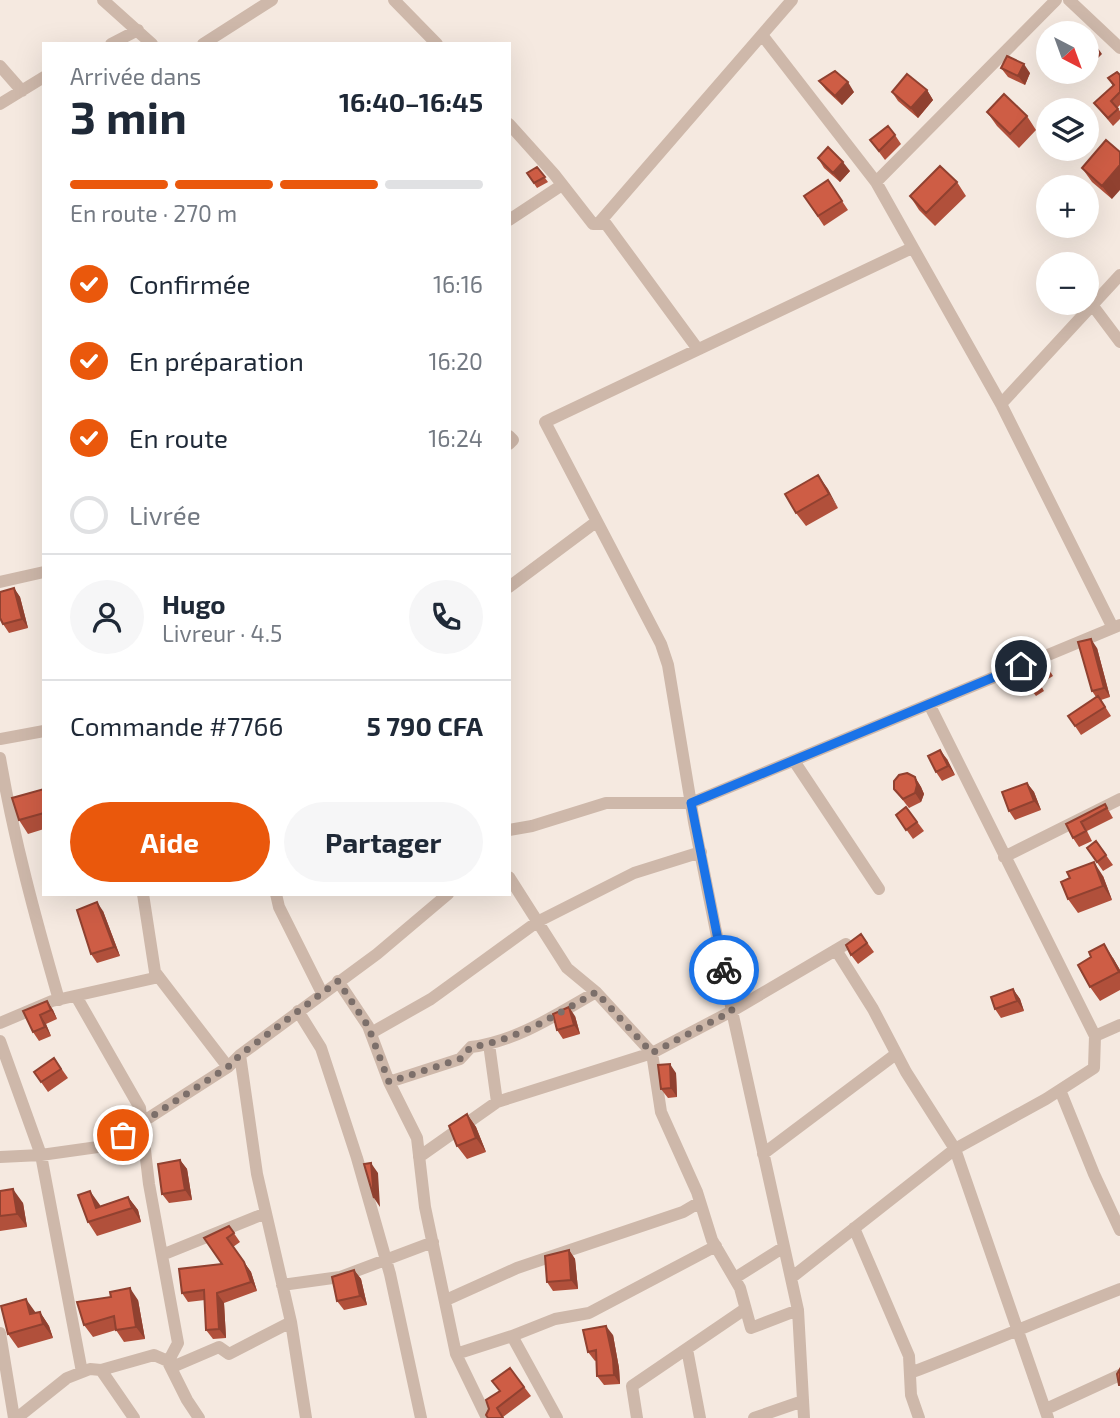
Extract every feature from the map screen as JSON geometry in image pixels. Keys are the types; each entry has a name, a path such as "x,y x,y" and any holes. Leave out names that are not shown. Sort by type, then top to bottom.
{"street":[{"path":"103,0 150,42"},
{"path":"206,42 272,0"},
{"path":"394,0 435,42"},
{"path":"598,224 792,0"},
{"path":"876,182 1056,0"},
{"path":"1069,0 1120,48"},
{"path":"115,42 138,30"},
{"path":"511,831 532,827 606,803 691,803 1116,626 1001,404 876,182 762,35"},
{"path":"0,66 22,91"},
{"path":"0,104 42,79"},
{"path":"511,126 593,224 606,224 697,348"},
{"path":"511,219 562,185"},
{"path":"804,1418 798,1310 732,1011 691,803 668,665 661,644 545,422 912,248"},
{"path":"1099,299 1120,275"},
{"path":"1099,314 1120,342"},
{"path":"1001,404 1085,315"},
{"path":"511,586 596,522"},
{"path":"0,582 42,572"},
{"path":"791,1278 954,1149 1094,1068 1095,1036 929,705"},
{"path":"0,739 42,731"},
{"path":"0,758 9,813 59,1000"},
{"path":"794,761 879,889"},
{"path":"1003,857 1120,799"},
{"path":"371,1033 432,999 537,922 634,873 701,852"},
{"path":"511,880 567,968 596,992 652,1053 661,1112 716,1246 740,1288 751,1328 798,1310"},
{"path":"144,896 155,972 228,1067"},
{"path":"276,896 279,907 322,993"},
{"path":"0,1157 41,1155 105,1146 228,1067 298,1011 377,954 446,896"},
{"path":"419,1157 497,1102 652,1053 732,1011 841,947 896,1054 954,1149 1047,1413 1120,1375"},
{"path":"0,1023 59,1000 159,977"},
{"path":"338,981 371,1033 389,1082 417,1138 425,1207 456,1354 482,1417"},
{"path":"389,1082 460,1059 471,1047 524,1032 596,992"},
{"path":"76,996 140,1108 178,1343 168,1362"},
{"path":"298,1011 321,1048 357,1158 386,1260 421,1418"},
{"path":"1095,1036 1120,1025"},
{"path":"0,1041 41,1155 82,1372"},
{"path":"489,1044 497,1102"},
{"path":"764,1154 896,1054"},
{"path":"240,1055 257,1174 291,1322 306,1418"},
{"path":"1060,1090 1120,1230"},
{"path":"446,1300 517,1268 683,1212 700,1202"},
{"path":"162,1255 266,1213"},
{"path":"854,1228 909,1356 911,1395 919,1418"},
{"path":"282,1285 340,1277 433,1242"},
{"path":"456,1354 555,1319 589,1313 716,1246"},
{"path":"734,1279 784,1247"},
{"path":"910,1373 1120,1289"},
{"path":"636,1418 632,1386 745,1309"},
{"path":"0,1333 5,1386 16,1418 67,1378 90,1369 101,1370 154,1356 177,1366 219,1347 229,1354 291,1322"},
{"path":"512,1336 557,1418"},
{"path":"687,1349 700,1418"},
{"path":"168,1362 199,1418"},
{"path":"101,1370 134,1418"},
{"path":"754,1418 803,1401"}],"building":[{"path":"1007,56 1024,64 1018,76 1001,68"},
{"path":"835,71 848,82 835,96 819,81"},
{"path":"1117,72 1120,75 1120,92 1111,101 1118,109 1108,118 1099,108 1099,98 1114,85 1108,78"},
{"path":"907,74 927,90 911,108 892,92"},
{"path":"1004,94 1027,116 1010,134 987,112"},
{"path":"888,126 895,135 879,151 870,140"},
{"path":"1106,140 1120,152 1120,165 1102,186 1099,183 1099,175 1090,175 1082,168 1088,161 1099,161 1099,148"},
{"path":"828,147 843,162 833,173 818,158"},
{"path":"940,166 957,182 926,213 910,196"},
{"path":"537,167 545,177 534,183 527,173"},
{"path":"828,180 842,201 818,216 804,196"},
{"path":"818,475 829,494 796,513 785,494"},
{"path":"14,588 22,619 3,624 0,618 0,592"},
{"path":"1091,639 1104,688 1092,691 1078,642"},
{"path":"1042,658 1047,667 1034,675 1038,681 1029,687 1020,671"},
{"path":"1098,696 1105,707 1075,726 1068,716"},
{"path":"940,750 948,766 936,772 928,756"},
{"path":"907,773 915,777 917,785 915,793 903,799 894,789 894,781 899,775"},
{"path":"1027,783 1034,801 1009,811 1002,792"},
{"path":"42,790 42,814 19,820 12,798"},
{"path":"1105,804 1107,808 1081,822 1086,831 1073,838 1066,824"},
{"path":"906,807 917,822 906,830 896,815"},
{"path":"1096,841 1106,855 1097,862 1087,848"},
{"path":"1094,862 1103,886 1068,899 1061,882 1070,878 1067,872"},
{"path":"97,902 114,947 91,954 77,910"},
{"path":"861,934 867,943 851,955 846,945"},
{"path":"1104,944 1119,972 1090,987 1078,965 1091,957 1089,952"},
{"path":"1013,989 1017,1001 995,1009 991,997"},
{"path":"47,1001 51,1010 40,1015 45,1027 33,1032 23,1011"},
{"path":"569,1007 574,1025 557,1030 553,1014"},
{"path":"54,1058 61,1069 41,1082 34,1072"},
{"path":"670,1064 671,1088 661,1089 658,1065"},
{"path":"467,1114 476,1138 457,1146 449,1126"},
{"path":"180,1160 185,1190 162,1194 158,1164"},
{"path":"371,1163 374,1198 364,1164"},
{"path":"13,1189 17,1214 0,1216 0,1191"},
{"path":"90,1191 96,1208 128,1197 132,1208 88,1222 78,1195"},
{"path":"229,1226 234,1233 227,1238 244,1262 251,1282 217,1293 219,1329 206,1330 204,1290 182,1293 179,1269 222,1264 204,1238"},
{"path":"569,1250 571,1280 547,1282 545,1256"},
{"path":"354,1270 360,1296 337,1301 332,1277"},
{"path":"130,1288 136,1327 116,1330 114,1316 84,1325 77,1302 111,1297 110,1292"},
{"path":"26,1299 30,1314 40,1312 43,1324 8,1334 1,1306"},
{"path":"606,1326 614,1375 597,1376 596,1350 588,1352 583,1330"},
{"path":"510,1368 524,1387 497,1408 503,1418 488,1418 486,1400 500,1391 492,1381"}],"way so far":[{"path":"123,1135 228,1067 338,981 368,1026 389,1082 460,1059 471,1047 524,1032 596,992 652,1053 732,1011 724,970"}],"route":[{"path":"724,970 691,803 1021,666"}]}
